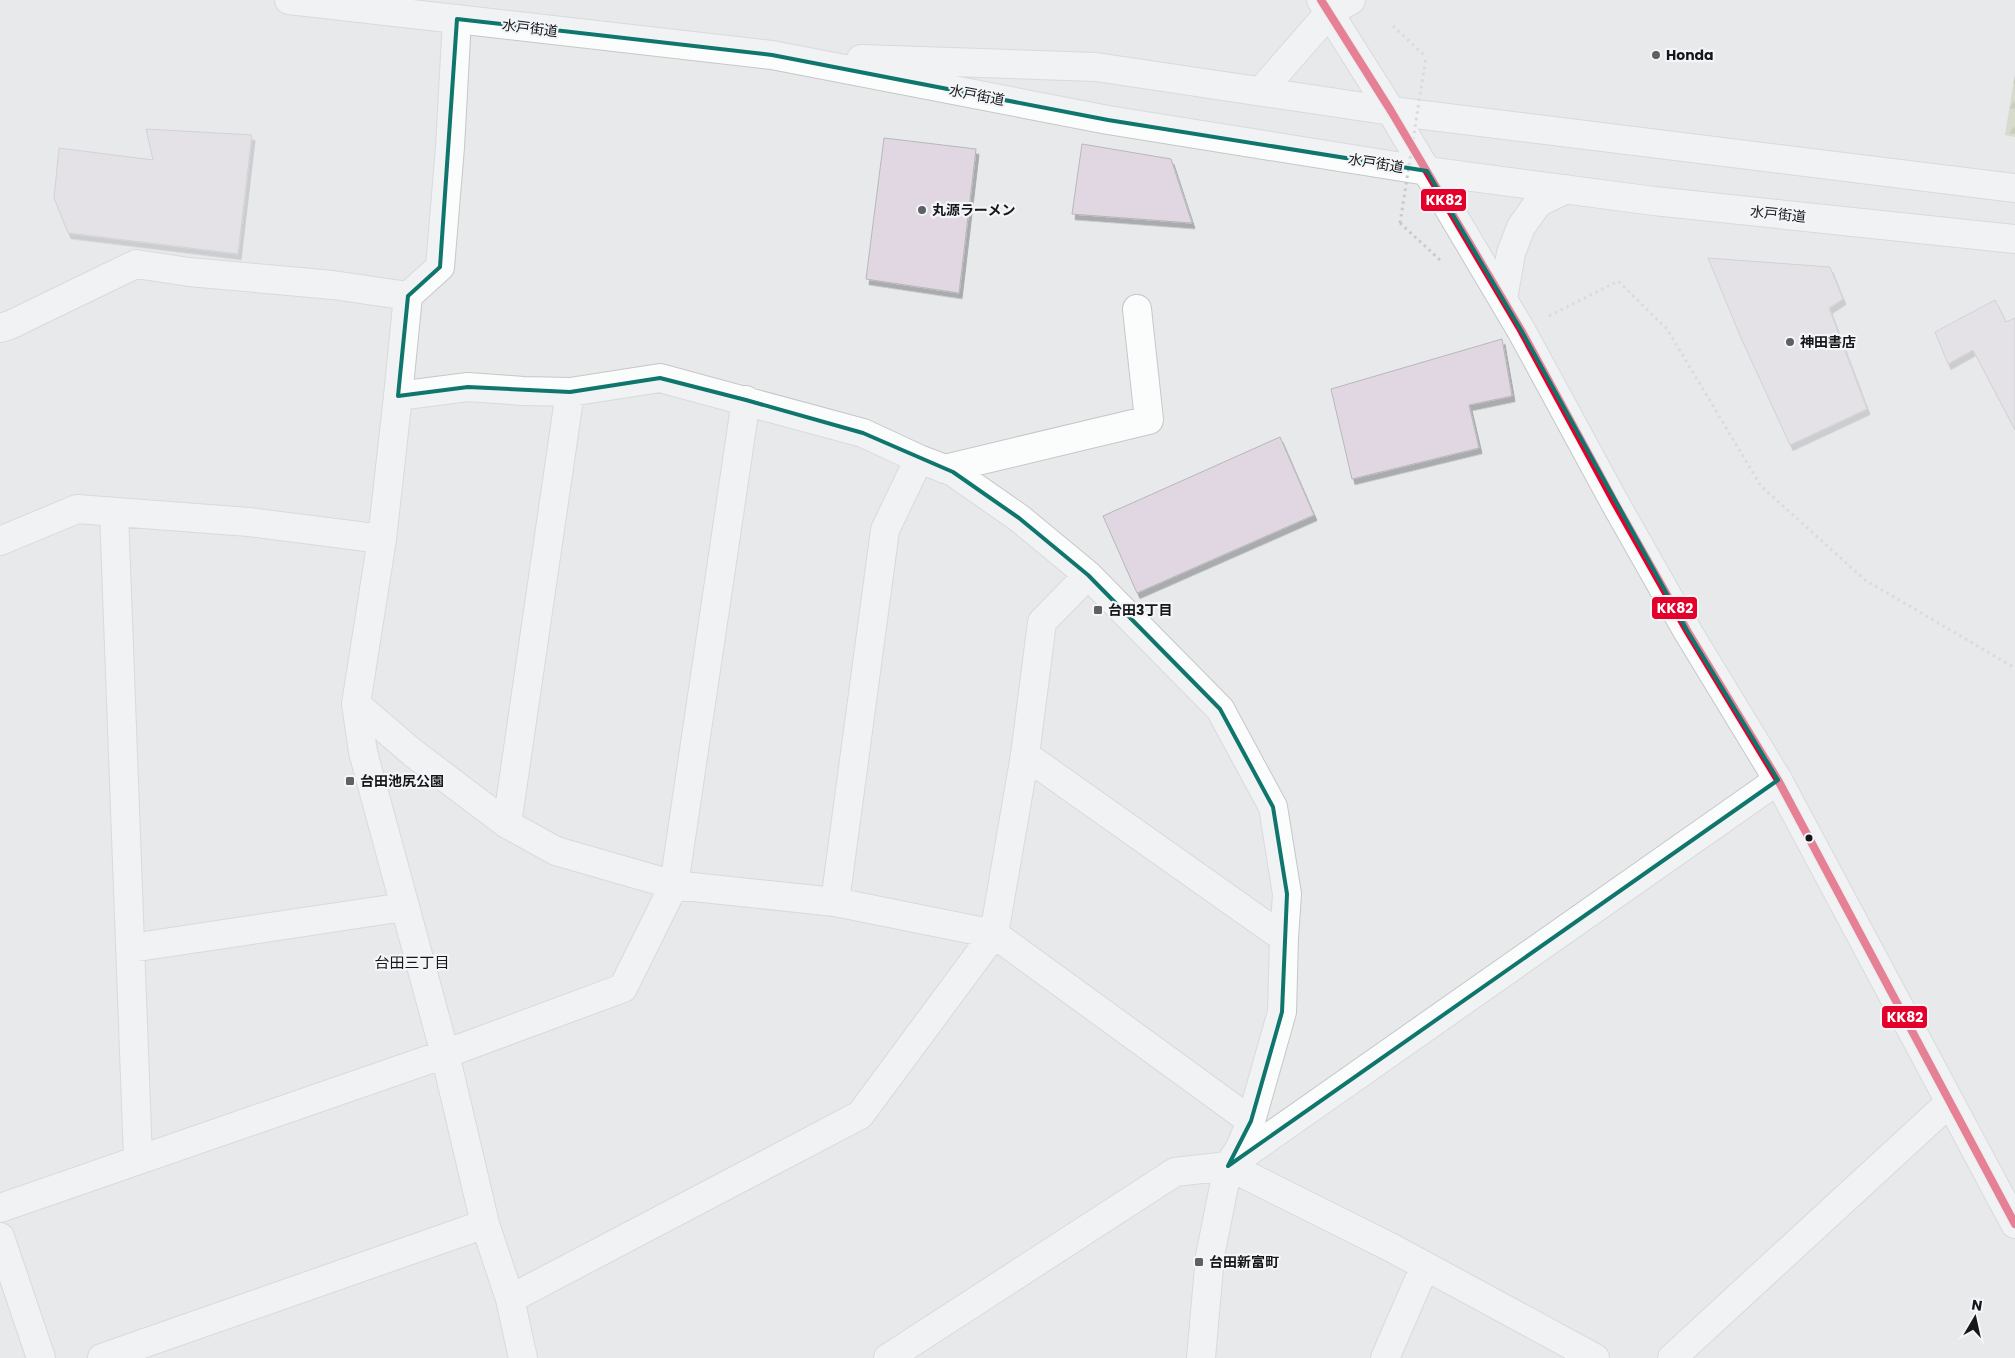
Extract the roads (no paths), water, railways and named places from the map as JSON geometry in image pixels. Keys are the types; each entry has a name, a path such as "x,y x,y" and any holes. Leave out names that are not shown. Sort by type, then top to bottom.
{"main road":[{"name":"水戸街道","path":"289,0 772,55 1096,67 1391,111 2015,188"},
{"path":"1261,91 1334,4 1391,111 1521,330 1615,504 1688,632 1778,780 2015,1224"},
{"path":"457,19 450,147 440,267 408,296 382,539 356,704 363,752 445,1054 485,1224 510,1299 523,1358"},
{"name":"水戸街道","path":"772,55 1108,120 1427,171 1664,202 2015,239"},
{"path":"1503,299 1512,253 1521,227 1538,203 1566,189"},
{"path":"0,328 10,325 136,264 189,272 333,285 408,296"},
{"path":"835,902 885,530 932,464 1149,420 1137,309"},
{"path":"398,396 468,387 570,392 660,378 863,433 952,472 1019,518 1088,575 1220,709 1273,807 1287,894 1282,1012 1251,1121 1240,1148 1228,1166 1210,1256 1195,1354"},
{"path":"507,824 570,392"},
{"path":"0,1208 445,1054 623,988 674,885 746,400"},
{"path":"0,541 77,509 249,522 382,539"},
{"path":"114,512 138,1159"},
{"path":"510,1299 860,1115 994,934 1025,755 1042,622 1088,575"},
{"path":"356,704 413,753 507,824 556,851 674,885 835,902 994,934 1251,1121"},
{"path":"1025,755 1284,938"},
{"path":"888,1358 1175,1172 1228,1166 1778,780"},
{"path":"131,948 404,907"},
{"path":"1672,1358 1949,1103"},
{"path":"1228,1166 1425,1266 1594,1358"},
{"path":"102,1358 485,1224"},
{"path":"0,1237 41,1358"},
{"path":"1385,1358 1425,1266"}],"place":[{"name":"Honda","path":"1656,55"},
{"name":"丸源ラーメン","path":"922,210"},
{"name":"神田書店","path":"1790,342"},
{"name":"台田3丁目","path":"1098,610"},
{"name":"台田池尻公園","path":"350,781"},
{"name":"台田新富町","path":"1199,1262"}],"district":[{"name":"台田三丁目","path":"412,962"}]}
